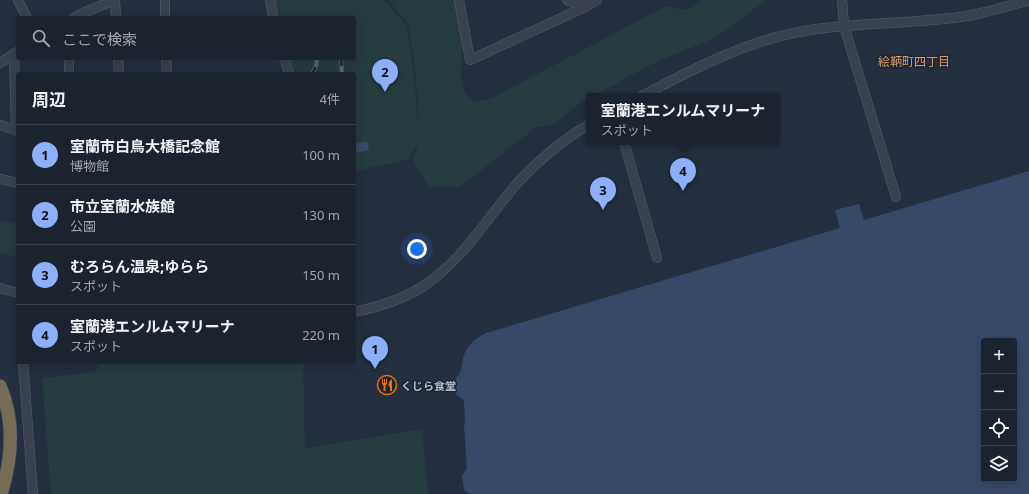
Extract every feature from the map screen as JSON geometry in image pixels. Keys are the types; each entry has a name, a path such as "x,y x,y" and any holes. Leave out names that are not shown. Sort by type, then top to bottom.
{"highway":[{"path":"0,386 3,393 9,422 10,446 1,494"},
{"path":"0,422 2,437 0,460"}],"street":[{"path":"18,0 26,16"},
{"path":"78,16 115,0 116,16"},
{"path":"165,0 165,16"},
{"path":"270,0 273,16"},
{"path":"458,0 470,60 586,7 598,0"},
{"path":"567,0 586,7"},
{"path":"842,0 844,26 896,197"},
{"path":"648,93 694,69 736,50 781,36 810,30 844,26 967,16 1029,0"},
{"path":"0,63 16,53"},
{"path":"16,60 16,72"},
{"path":"69,60 69,72"},
{"path":"118,60 119,72"},
{"path":"166,60 167,72"},
{"path":"285,60 288,72"},
{"path":"0,126 16,130"},
{"path":"356,311 387,303 405,296 425,285 455,260 472,242 515,185 535,165 553,149 586,126"},
{"path":"625,145 657,258"},
{"path":"0,179 16,183"},
{"path":"0,288 16,293"},
{"path":"23,364 33,494"}],"green space":[{"path":"273,0 383,0 406,25 413,66 419,126 415,66 408,24 388,0 455,0 462,39 461,79 466,94 474,102 492,98 666,6 677,9 690,9 701,0 766,0 717,37 657,62 599,93 586,93 586,100 554,124 535,128 460,187 429,186 413,163 419,139 408,160 356,171 356,72 291,72 288,60 356,60 356,16 276,16"},
{"path":"0,221 16,224 16,257 0,253"},
{"path":"99,364 303,364 305,448 422,429 428,494 51,494 42,378 96,372"}],"water":[{"path":"367,141 369,150 356,153 356,144"},
{"path":"1029,171 1029,494 470,494 464,490 462,475 467,469 464,401 456,394 456,378 460,372 463,358 467,349 477,339 486,333 840,228 835,210 859,204 864,220"}],"railway":[{"path":"313,72 317,60"},
{"path":"341,60 342,72"}],"place":[{"name":"市立室蘭水族館","path":"385,92"},
{"name":"室蘭港エンルムマリーナ","path":"683,191"},
{"name":"むろらん温泉;ゆらら","path":"603,210"},
{"name":"室蘭市白鳥大橋記念館","path":"375,369"},
{"name":"くじら食堂","path":"387,385"}],"district":[{"name":"絵鞆町四丁目","path":"914,61"}]}
